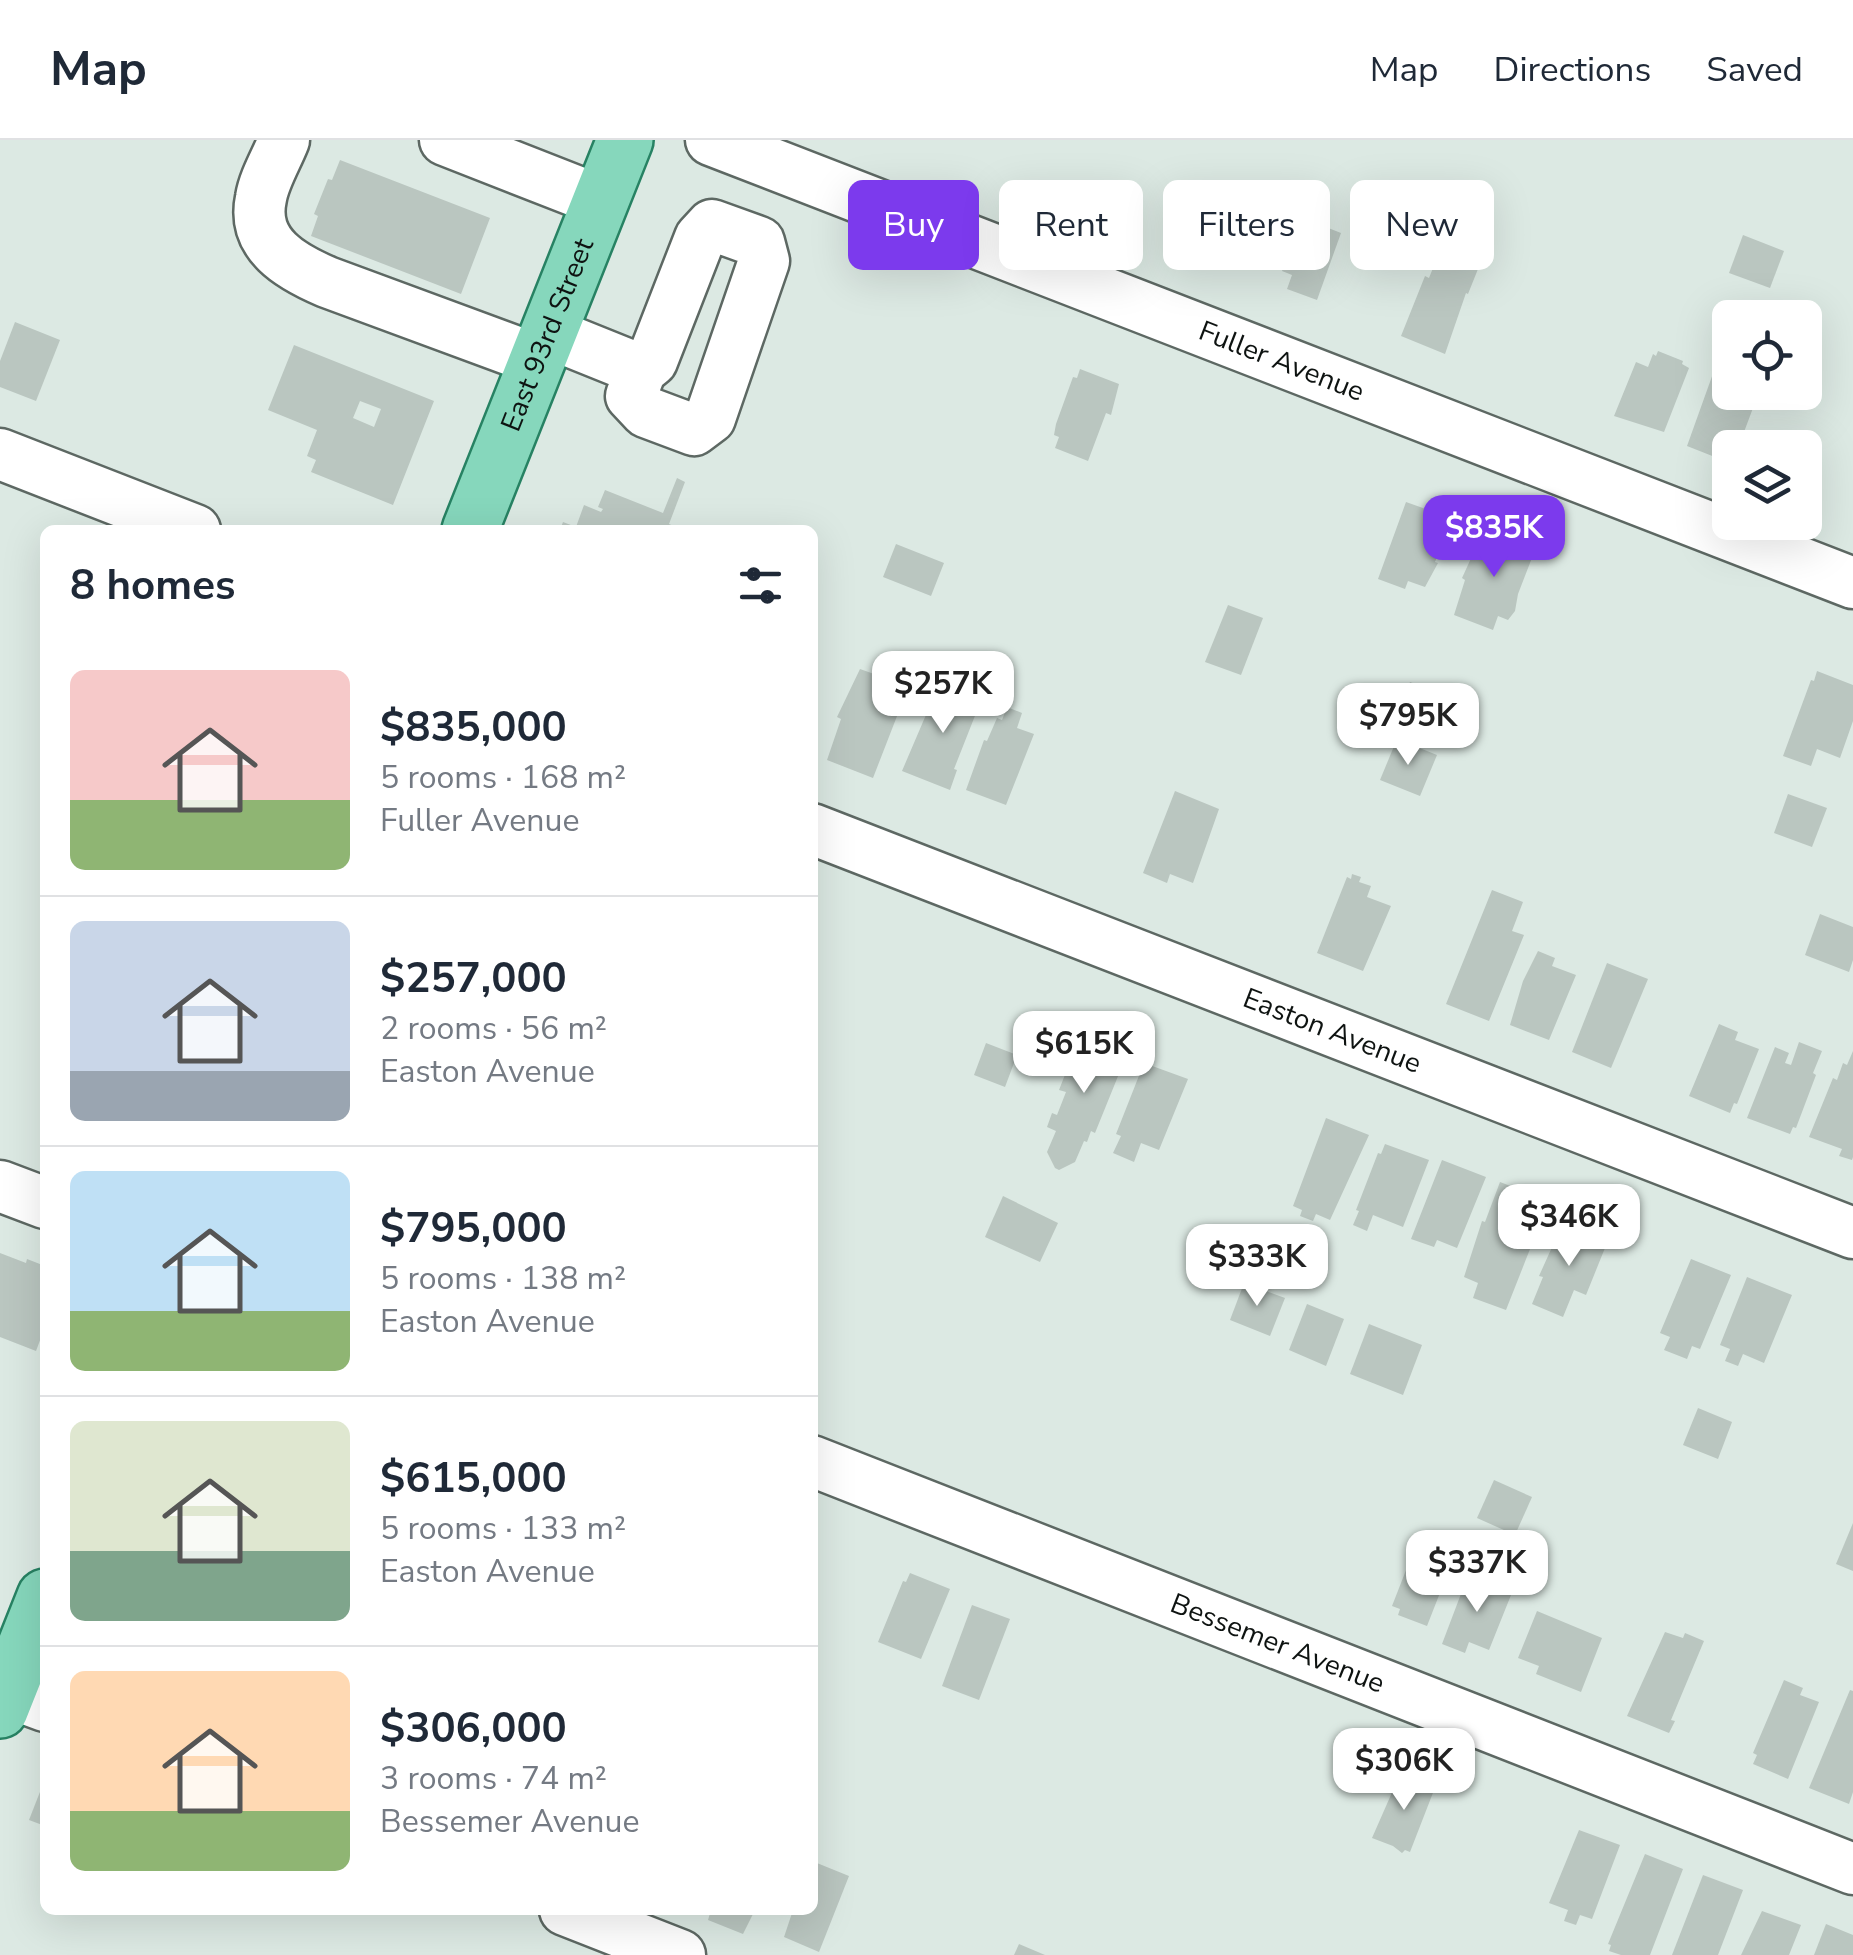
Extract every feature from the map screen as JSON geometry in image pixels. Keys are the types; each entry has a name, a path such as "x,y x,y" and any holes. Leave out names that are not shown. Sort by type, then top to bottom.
{"main road":[{"name":"East 93rd Street","path":"472,525 625,140"},
{"path":"18,1703 40,1619"}],"street":[{"path":"284,140 260,200 261,225 272,249 296,268 327,282 543,347 641,370"},
{"path":"445,140 601,201"},
{"path":"712,225 759,242 764,261 710,418 694,430 646,412 631,396 641,370 652,361 700,238 712,225 726,146"},
{"name":"Fuller Avenue","path":"726,146 1853,582"},
{"path":"0,454 182,525"},
{"name":"Easton Avenue","path":"818,831 1853,1233"},
{"path":"0,1186 40,1201"},
{"name":"Bessemer Avenue","path":"818,1463 1853,1869"},
{"path":"578,1915 680,1955"}],"building":[{"path":"340,160 490,218 461,294 311,236 318,216 314,214"},
{"path":"1330,229 1341,233 1330,264"},
{"path":"1743,235 1784,251 1770,288 1729,273"},
{"path":"1328,270 1317,300 1287,289 1292,275 1282,271"},
{"path":"1432,270 1478,270 1445,354 1401,336 1425,276 1429,278"},
{"path":"15,322 60,340 36,401 0,387 0,361"},
{"path":"294,345 434,401 393,505 311,472 316,460 307,456 317,430 268,410","holes":["360,401 381,409 374,427 353,418"]},
{"path":"1658,351 1683,361 1689,368 1664,432 1614,416 1636,362 1648,367"},
{"path":"1080,369 1119,384 1111,415 1106,413 1088,461 1055,448 1059,437 1054,435 1056,424 1073,377 1077,378"},
{"path":"1712,376 1712,410 1752,410 1745,430 1712,430 1712,456 1687,446"},
{"path":"677,478 685,482 671,525 577,525 584,505 601,512 603,509 598,507 605,490 663,513"},
{"path":"1406,502 1451,518 1435,562 1438,563 1425,587 1408,581 1405,589 1378,579"},
{"path":"1484,530 1515,542 1517,538 1535,550 1515,611 1508,620 1498,616 1493,630 1454,615 1465,580 1462,578"},
{"path":"896,544 944,563 931,596 883,577"},
{"path":"1228,605 1263,618 1241,675 1205,662"},
{"path":"860,669 874,674 876,669 909,688 904,713 899,711 873,778 827,760 841,719 837,717"},
{"path":"1817,671 1853,685 1853,721 1840,758 1817,749 1811,766 1783,756"},
{"path":"940,682 982,698 954,769 957,770 950,790 902,771"},
{"path":"1410,682 1436,692 1422,731 1395,722"},
{"path":"1007,707 1022,713 1017,728 1034,734 1006,805 966,790 984,740 987,741 997,718 1002,720"},
{"path":"1397,739 1437,755 1420,796 1380,780"},
{"path":"1175,791 1219,809 1193,883 1170,874 1167,883 1143,873"},
{"path":"1788,794 1827,808 1812,847 1774,833"},
{"path":"1352,874 1361,877 1359,882 1371,886 1367,897 1391,906 1363,971 1317,953 1347,877 1351,879"},
{"path":"1492,890 1523,902 1512,931 1524,935 1489,1021 1446,1004"},
{"path":"1820,914 1853,927 1849,972 1805,955"},
{"path":"1538,951 1555,958 1552,966 1576,975 1549,1040 1510,1025 1523,981"},
{"path":"1607,963 1648,979 1611,1068 1572,1052"},
{"path":"1719,1024 1738,1032 1735,1040 1759,1049 1730,1113 1689,1096"},
{"path":"1083,1029 1096,1035 1098,1030 1106,1033 1104,1044 1127,1054 1095,1133 1091,1131 1087,1142 1084,1141 1075,1162 1059,1170 1047,1152 1056,1131 1047,1127 1052,1113 1057,1115 1066,1092 1059,1090"},
{"path":"1799,1042 1822,1051 1796,1128 1790,1134 1747,1118 1775,1047 1789,1053 1785,1063 1791,1065"},
{"path":"986,1043 1017,1055 1005,1087 974,1075"},
{"path":"1853,1051 1852,1160 1839,1156 1842,1149 1809,1137 1833,1078 1837,1080"},
{"path":"1144,1063 1188,1079 1159,1150 1141,1143 1134,1162 1113,1153 1121,1136 1116,1134"},
{"path":"1326,1118 1369,1135 1330,1220 1316,1214 1313,1221 1300,1216 1302,1210 1293,1206"},
{"path":"1385,1144 1429,1160 1403,1227 1373,1215 1367,1231 1353,1225 1359,1211 1356,1210"},
{"path":"1442,1160 1486,1177 1457,1248 1437,1240 1434,1247 1411,1239"},
{"path":"1500,1182 1549,1201 1506,1310 1473,1298 1478,1283 1464,1277 1482,1221 1485,1222"},
{"path":"1003,1196 1058,1223 1040,1262 985,1237"},
{"path":"1562,1225 1592,1233 1607,1243 1586,1295 1574,1290 1563,1317 1532,1304 1543,1277 1539,1276"},
{"path":"0,1253 40,1264 40,1340 36,1351 0,1337"},
{"path":"1691,1259 1731,1275 1700,1349 1692,1346 1687,1359 1664,1350 1670,1337 1660,1333"},
{"path":"1747,1277 1792,1295 1764,1363 1743,1354 1738,1366 1725,1361 1730,1349 1720,1345"},
{"path":"1244,1283 1285,1298 1270,1336 1230,1320"},
{"path":"1307,1304 1344,1319 1326,1366 1289,1350"},
{"path":"1369,1324 1422,1345 1403,1395 1350,1374"},
{"path":"1698,1408 1732,1422 1718,1459 1683,1445"},
{"path":"1494,1480 1532,1497 1515,1535 1477,1518"},
{"path":"1853,1523 1853,1571 1836,1564"},
{"path":"1417,1542 1454,1557 1427,1626 1398,1615 1400,1609 1392,1606"},
{"path":"1476,1570 1491,1577 1487,1585 1511,1595 1489,1650 1469,1642 1465,1653 1442,1644 1467,1578 1472,1580"},
{"path":"910,1573 950,1589 921,1659 878,1642"},
{"path":"972,1605 1010,1619 979,1700 942,1686"},
{"path":"1537,1611 1602,1638 1581,1692 1536,1674 1539,1666 1518,1658"},
{"path":"1665,1632 1683,1638 1685,1633 1704,1641 1669,1733 1627,1716"},
{"path":"1784,1680 1803,1688 1800,1695 1819,1702 1788,1779 1753,1764 1757,1755 1753,1753"},
{"path":"1850,1690 1853,1792 1849,1804 1809,1788"},
{"path":"1401,1772 1436,1785 1410,1852 1402,1853 1372,1838"},
{"path":"40,1792 40,1824 29,1820"},
{"path":"1579,1830 1620,1845 1592,1919 1580,1915 1576,1925 1564,1921 1568,1910 1549,1903"},
{"path":"1645,1854 1683,1869 1650,1955 1621,1955 1609,1951 1608,1944"},
{"path":"818,1863 849,1876 819,1952 784,1937 791,1915 818,1915"},
{"path":"1703,1875 1743,1890 1718,1955 1672,1955"},
{"path":"1762,1911 1801,1925 1789,1955 1741,1955"},
{"path":"710,1915 752,1915 743,1934 708,1920"},
{"path":"1826,1924 1853,1935 1853,1955 1814,1955"},
{"path":"1019,1944 1045,1955 1014,1955"}]}
